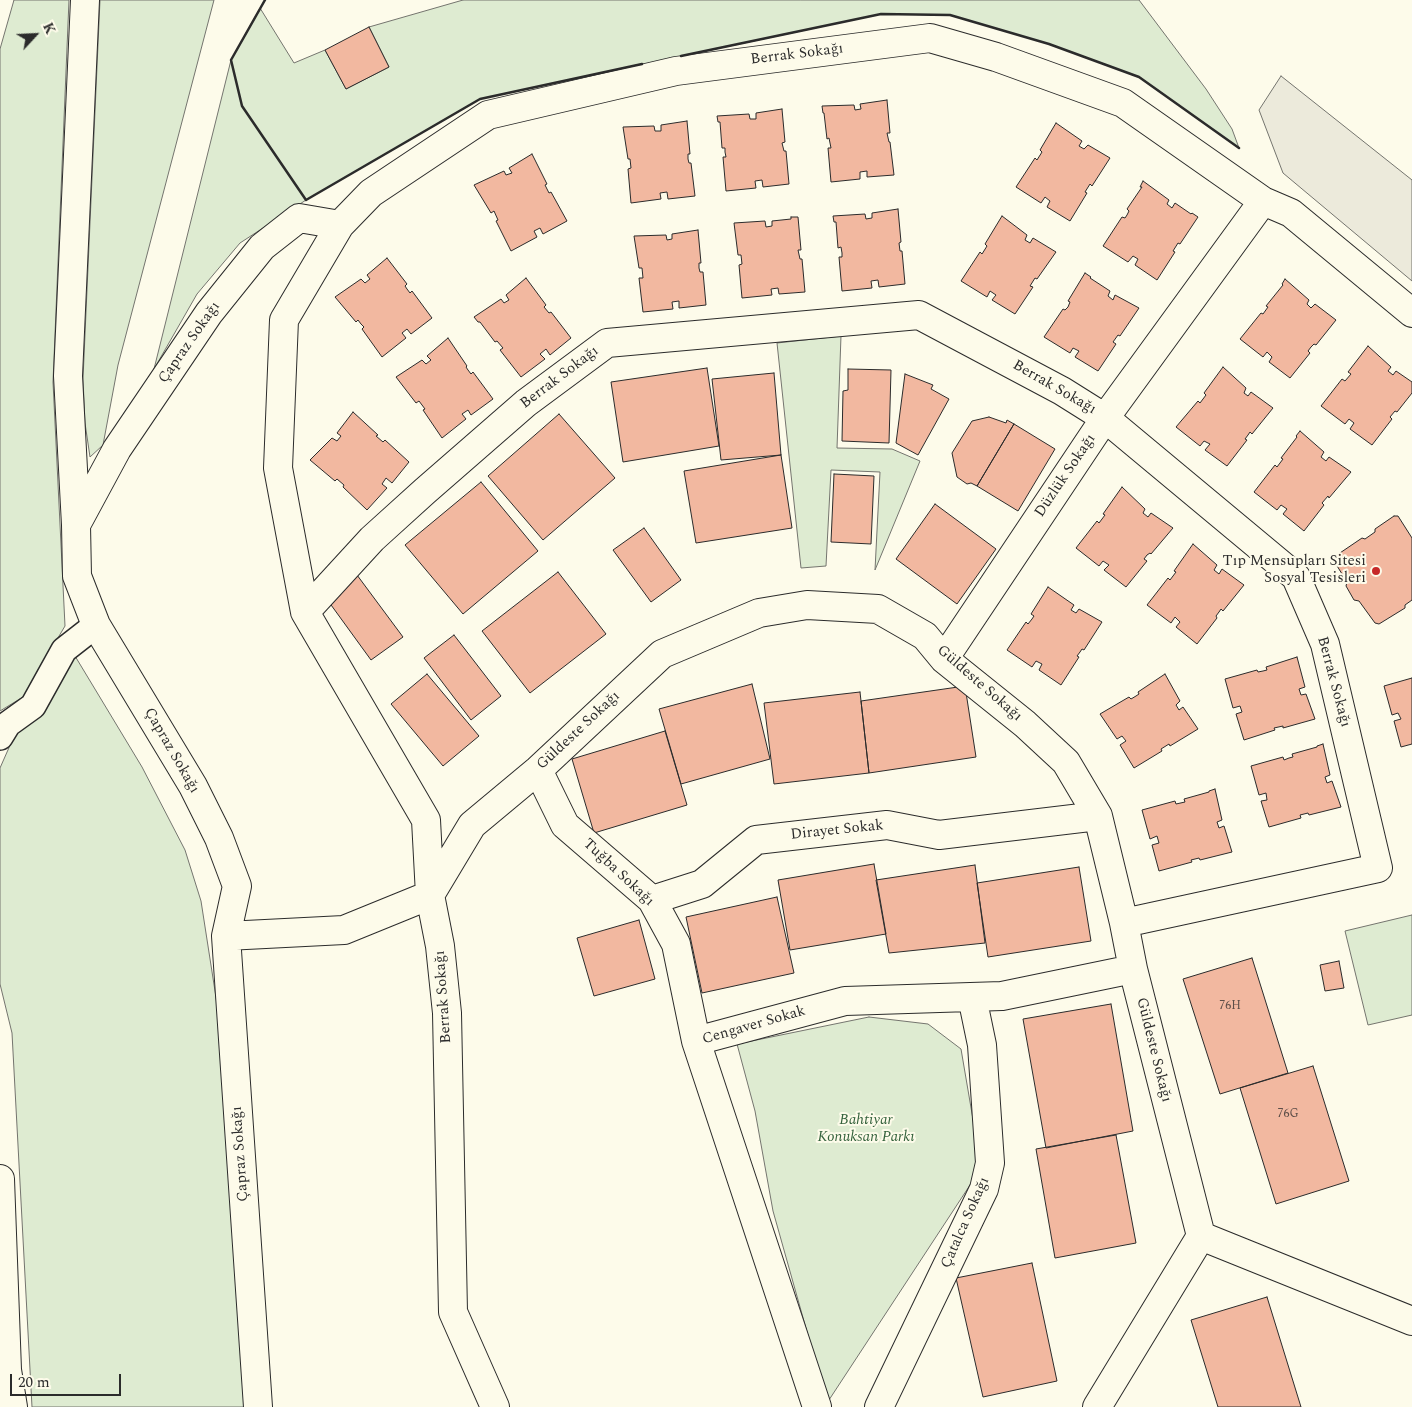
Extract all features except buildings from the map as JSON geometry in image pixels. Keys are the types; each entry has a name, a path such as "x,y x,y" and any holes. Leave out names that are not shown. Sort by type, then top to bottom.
{"street":[{"path":"76,525 68,376 85,0"},
{"name":"Berrak Sokağı","path":"495,1407 453,1312 447,1014 440,946 430,895 426,820 305,612 278,468 284,320 340,225 371,192 488,115 676,71 930,38 996,57 1123,103 1263,201 1292,213 1412,313"},
{"name":"Düzlük Sokağı","path":"944,659 1105,418 1263,201"},
{"name":"Çapraz Sokağı","path":"258,1407 226,936 236,886 219,838 193,786 96,625 77,576 76,525 117,449 209,313 262,247 299,218 340,225"},
{"name":"Berrak Sokağı","path":"305,612 372,539 425,490 526,403 607,343 919,315 1062,391 1105,418 1296,577 1325,644 1378,868 1124,923"},
{"name":"Güldeste Sokağı","path":"430,895 472,825 538,770 662,654 759,613 807,605 878,609 925,636 944,659 1025,724 1066,762 1098,816 1133,969 1201,1236"},
{"path":"0,737 8,724 33,706 64,650 96,625"},
{"name":"Tuğba Sokağı","path":"538,770 565,824 652,900 676,944 696,1041"},
{"name":"Dirayet Sokak","path":"652,900 702,884 756,840 887,824 939,835 1098,816"},
{"path":"226,936 344,930 430,895"},
{"name":"Cengaver Sokak","path":"817,1407 696,1041 845,1000 1002,996 1133,969"},
{"name":"Çatalca Sokağı","path":"880,1407 984,1189 990,1163 982,1045 972,997"},
{"path":"0,1179 7,1370 13,1407"},
{"path":"1097,1407 1201,1236 1412,1321"}],"green space":[{"path":"14,0 69,0 53,382 65,626 23,697 0,711 0,49"},
{"path":"100,0 214,0 118,365 103,445 90,457 85,423 83,379"},
{"path":"463,0 1139,0 1206,89 1232,129 1239,148 1139,77 1049,44 950,15 881,14 480,99 306,200 240,243 197,294 154,369 231,60 260,8 294,63 325,50 346,89 389,67 369,27"},
{"path":"841,336 837,448 892,449 920,461 875,570 880,472 831,470 826,566 801,568 777,343"},
{"path":"75,656 142,767 185,850 201,901 229,1081 245,1407 32,1407 12,1033 0,984 0,768 15,734 38,715"},
{"path":"1412,915 1412,1015 1368,1025 1345,931"},
{"name":"Bahtiyar Konuksan Parkı","path":"869,1017 928,1024 961,1049 976,1137 978,1166 972,1182 827,1403 773,1211 755,1111 737,1044"}],"shaded area":[{"path":"1281,76 1412,180 1412,281 1283,173 1259,110"}],"wall":[{"path":"265,0 231,60 242,106 306,200 480,99 642,64"},
{"path":"681,56 881,14 950,15 1049,44 1139,77 1239,148"}],"place":[{"name":"Tıp Mensupları Sitesi Sosyal Tesisleri","path":"1376,571"}]}
